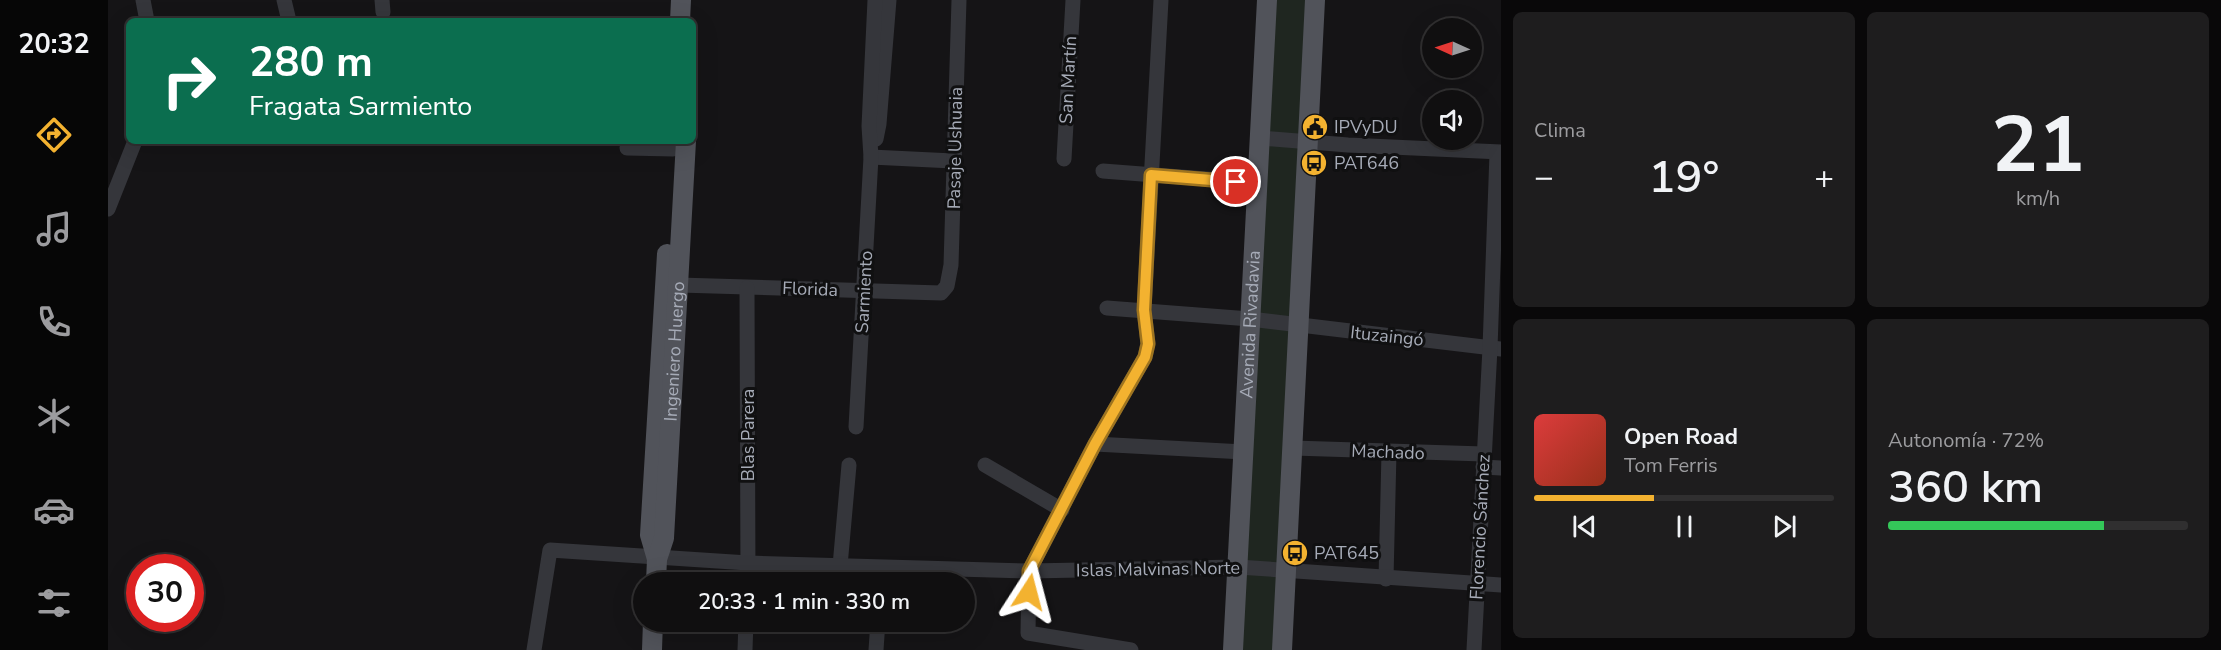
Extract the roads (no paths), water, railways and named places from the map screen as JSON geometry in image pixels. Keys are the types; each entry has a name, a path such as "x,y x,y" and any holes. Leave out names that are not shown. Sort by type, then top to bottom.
{"main road":[{"path":"680,18 681,0"},
{"path":"692,18 693,0"},
{"name":"Avenida Rivadavia","path":"1233,650 1268,0"},
{"path":"1282,650 1315,0"},
{"name":"Ingeniero Huergo","path":"656,572 657,559 664,538 679,285 677,144"},
{"name":"Ingeniero Huergo","path":"657,559 650,535 677,144"},
{"path":"652,650 653,632"}],"street":[{"path":"143,0 146,18"},
{"path":"284,0 288,18"},
{"name":"Sarmiento","path":"856,427 872,157 869,126 875,0"},
{"name":"Sarmiento","path":"872,157 879,124 889,0"},
{"name":"Pasaje Ushuaia","path":"941,293 947,286 951,265 959,0"},
{"name":"San Martín","path":"1064,159 1073,0"},
{"path":"1131,650 1028,633 1029,571 1095,444 1145,357 1148,344 1144,310 1161,0"},
{"path":"1260,138 1499,152"},
{"path":"108,209 134,144"},
{"path":"627,148 677,144"},
{"name":"Florencio Sánchez","path":"1474,650 1484,461 1496,348 1499,152"},
{"path":"872,157 953,161"},
{"path":"1103,171 1258,183"},
{"name":"Florida","path":"679,285 941,293"},
{"name":"Blas Parera","path":"747,288 748,572"},
{"path":"1107,308 1250,319"},
{"name":"Ituzaingó","path":"1250,319 1496,348"},
{"path":"1095,444 1244,452"},
{"name":"Machado","path":"1293,448 1389,452 1484,461 1501,468"},
{"path":"1386,579 1389,452"},
{"path":"840,566 849,465"},
{"path":"985,465 1062,510"},
{"name":"Islas Malvinas Norte","path":"534,650 549,550 657,559 840,566 870,572"},
{"name":"Islas Malvinas Norte","path":"975,572 1238,567 1386,579 1501,585"},
{"path":"745,650 746,632"},
{"path":"876,650 877,632"}],"place":[{"name":"IPVyDU","path":"1315,127"},
{"name":"PAT646","path":"1314,163"},
{"name":"PAT645","path":"1295,553"}]}
